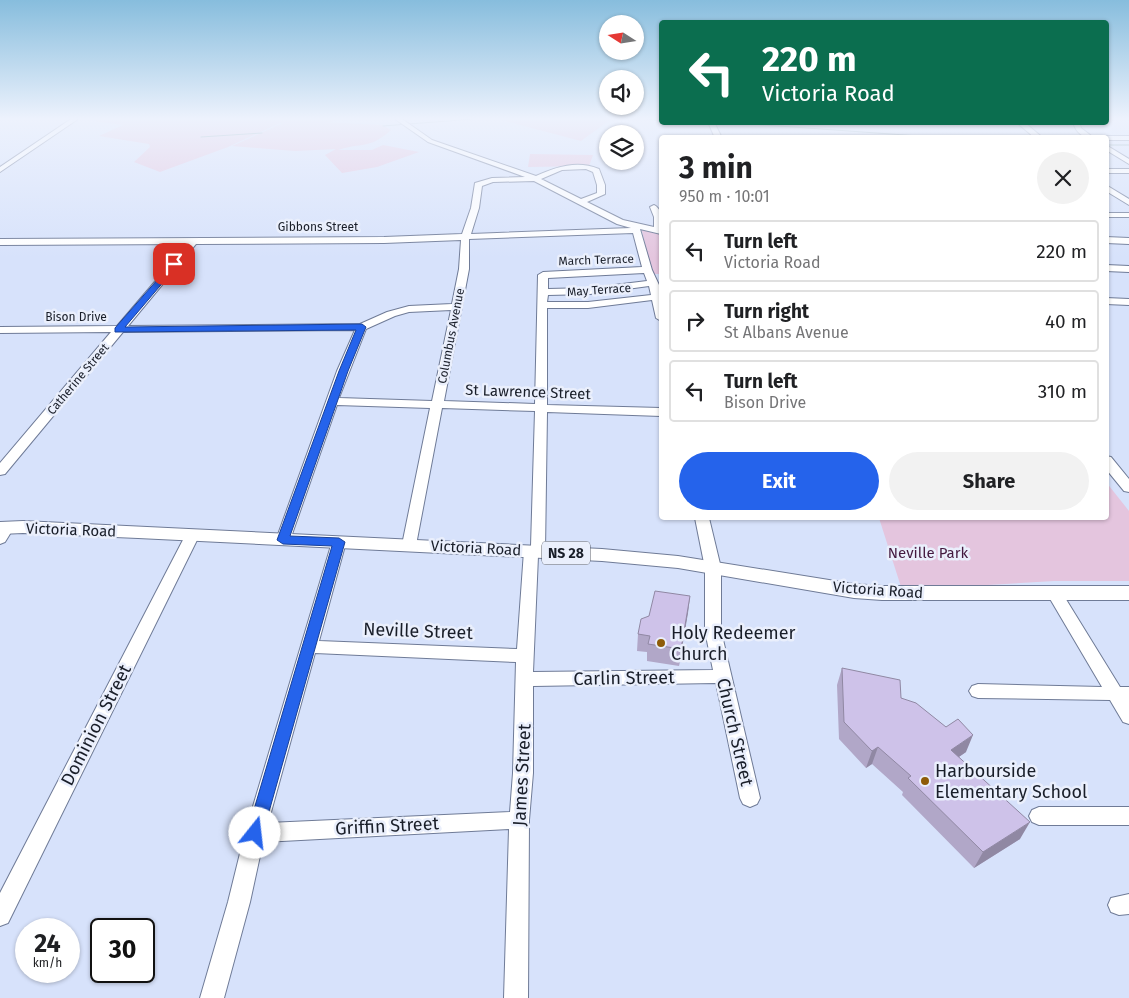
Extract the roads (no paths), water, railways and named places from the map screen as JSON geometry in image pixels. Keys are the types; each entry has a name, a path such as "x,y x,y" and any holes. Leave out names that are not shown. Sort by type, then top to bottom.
{"main road":[{"name":"Victoria Road","path":"2,532 23,527 608,556 713,568 854,591 882,593 1129,593"}],"street":[{"path":"499,166 536,179 620,222 635,228 659,231"},
{"path":"536,179 565,168 594,169 598,175 601,194 582,202"},
{"path":"1109,171 1129,171"},
{"name":"Columbus Avenue","path":"409,545 457,308 464,269 465,238 480,183 492,180 536,179"},
{"path":"1109,190 1129,192"},
{"path":"1109,191 1129,203"},
{"path":"654,207 659,224"},
{"path":"1109,215 1129,215"},
{"path":"635,228 659,310"},
{"name":"Gibbons Street","path":"0,242 465,238 635,228"},
{"path":"1109,240 1127,242"},
{"name":"Catherine Street","path":"0,471 194,241"},
{"path":"1109,268 1129,268"},
{"name":"March Terrace","path":"545,274 647,270"},
{"name":"James Street","path":"516,998 519,820 524,773 525,656 535,551 542,409 543,277 545,274"},
{"path":"543,292 590,291 653,284"},
{"name":"May Terrace","path":"543,305 588,305 656,297"},
{"path":"1109,301 1129,302"},
{"path":"283,540 362,327 403,310 457,308"},
{"name":"Bison Drive","path":"0,330 362,327"},
{"name":"St Lawrence Street","path":"333,402 659,412"},
{"path":"1109,464 1129,488"},
{"name":"Church Street","path":"702,520 713,568 711,621 750,798"},
{"name":"Dominion Street","path":"0,915 192,536"},
{"path":"212,998 239,902 255,833 339,542"},
{"path":"1054,592 1122,693 1129,717"},
{"name":"Neville Street","path":"309,647 525,656"},
{"name":"Carlin Street","path":"525,679 722,676"},
{"path":"978,691 1122,693"},
{"path":"1039,816 1129,816"},
{"name":"Griffin Street","path":"255,833 519,820"}],"place":[{"name":"Holy Redeemer Church","path":"661,643"},
{"name":"Harbourside Elementary School","path":"925,781"}],"park label":[{"name":"Neville Park","path":"928,553"}]}
